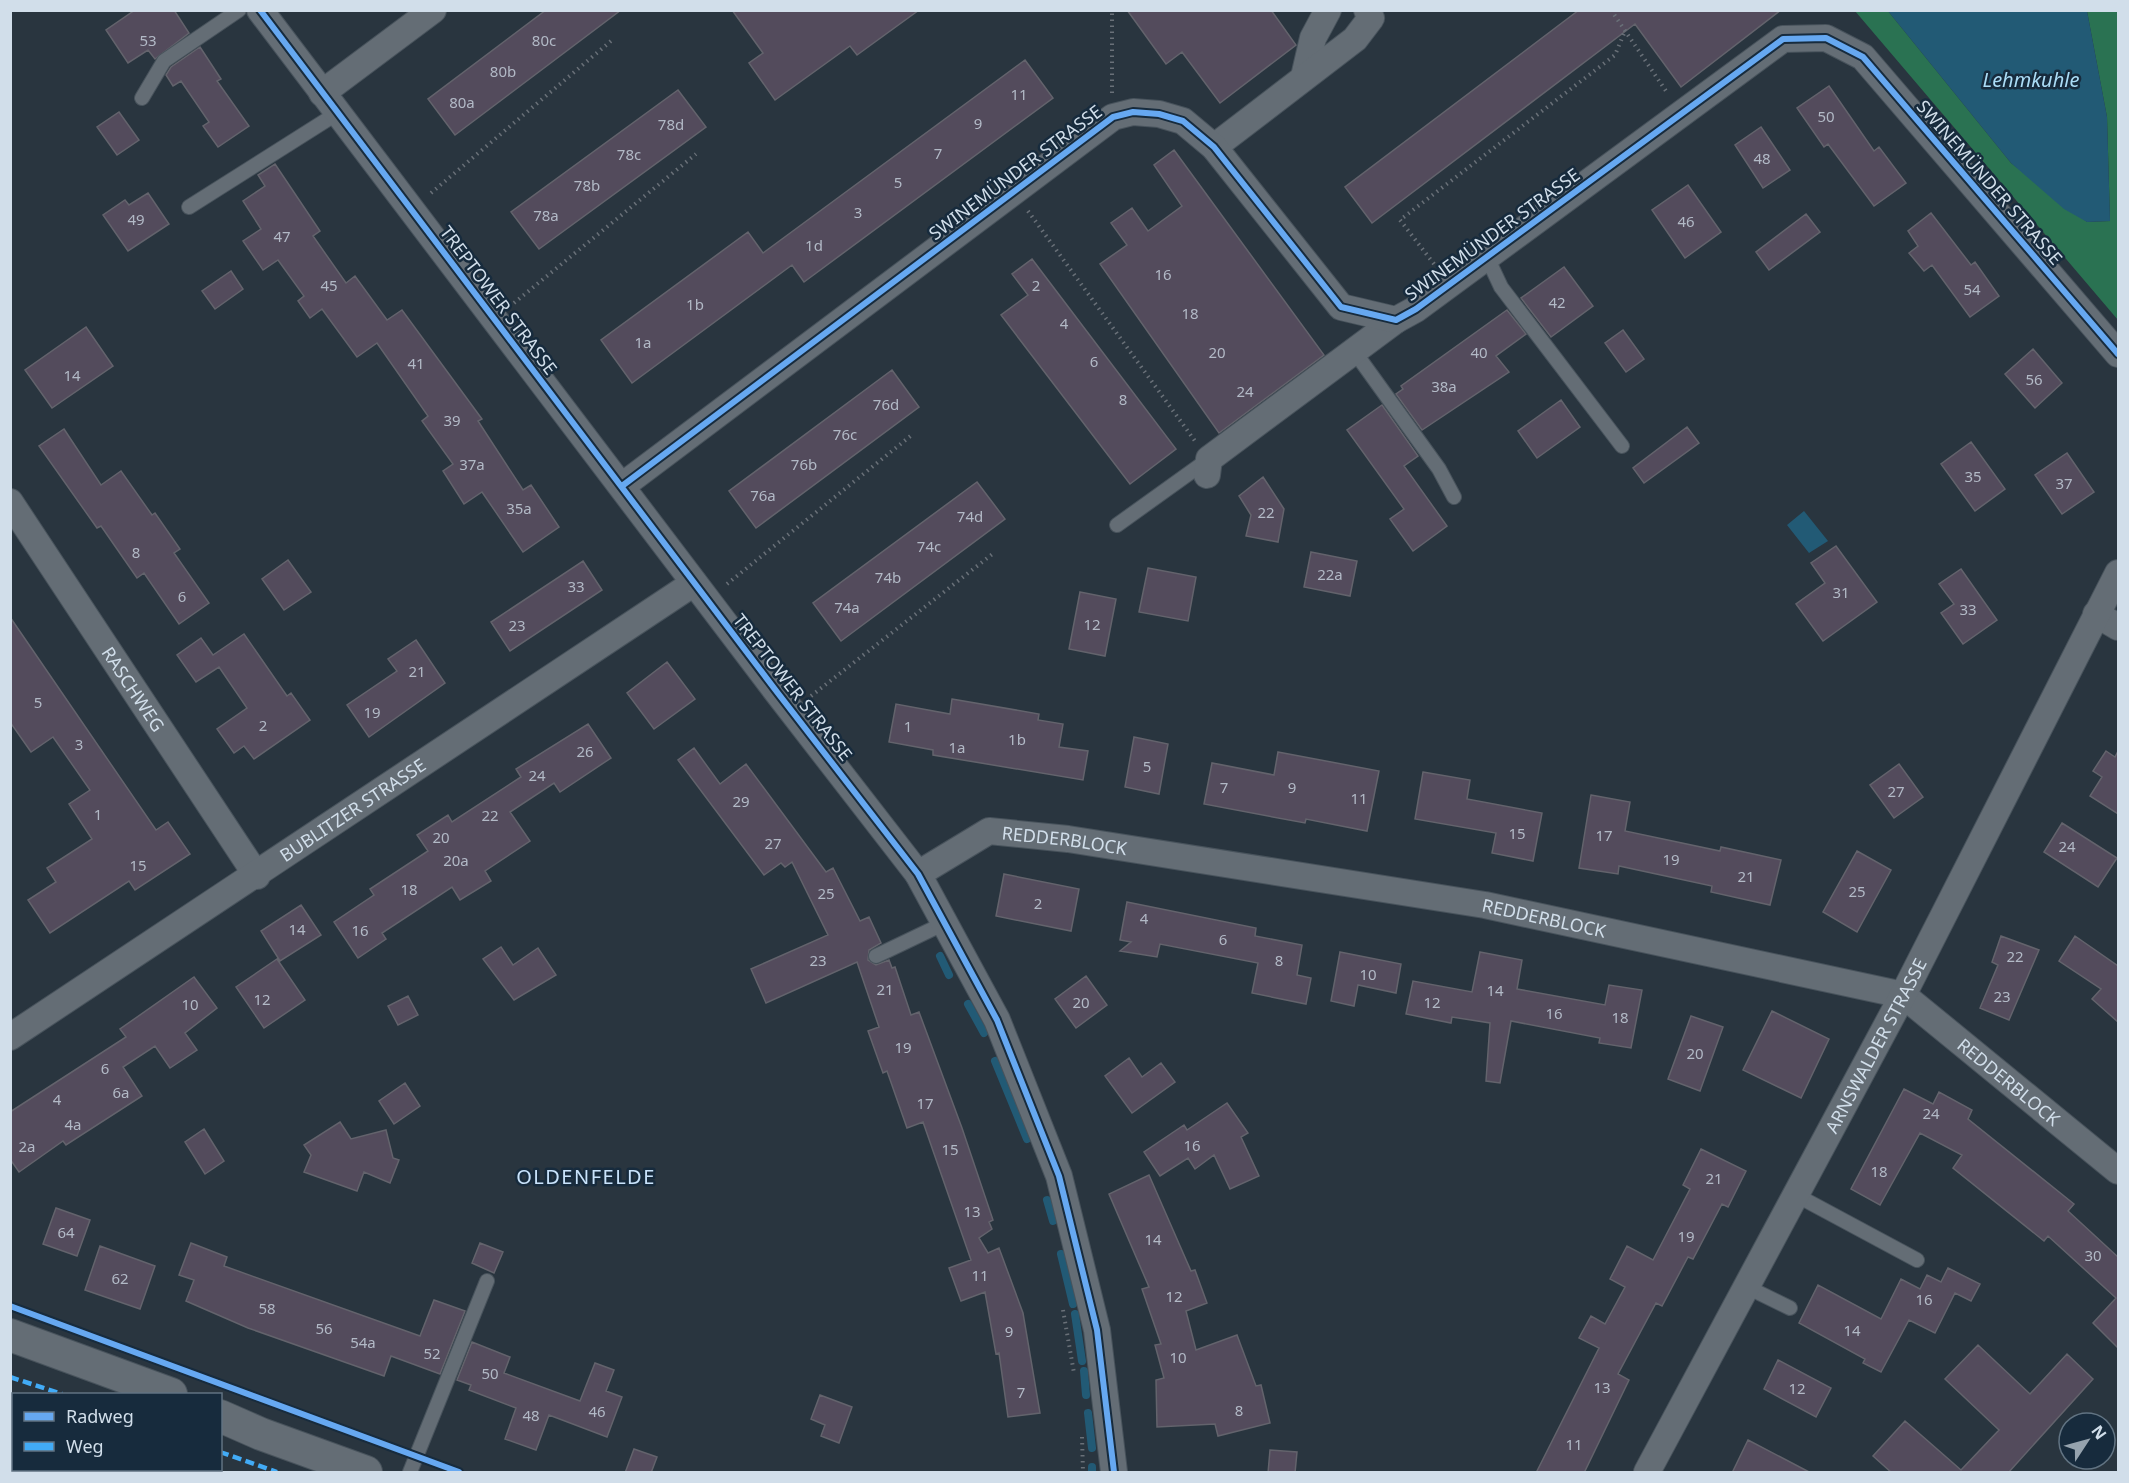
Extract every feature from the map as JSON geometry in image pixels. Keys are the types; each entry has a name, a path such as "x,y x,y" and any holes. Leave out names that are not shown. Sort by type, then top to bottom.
{"street":[{"name":"TREPTOWER STRASSE","path":"260,10 918,874 998,1020 1059,1176 1097,1330 1114,1473"},
{"path":"329,103 433,10"},
{"path":"1304,77 1313,38 1328,10"},
{"path":"1214,147 1354,39 1371,18 1367,10"},
{"name":"SWINEMÜNDER STRASSE","path":"1208,467 1354,351 1783,39 1826,38 1863,57 2118,354"},
{"name":"SWINEMÜNDER STRASSE","path":"622,486 1113,117 1133,112 1159,114 1183,121 1214,147 1341,307 1396,320"},
{"name":"RASCHWEG","path":"10,502 256,876"},
{"name":"ARNSWALDER STRASSE","path":"1647,1473 1903,995 2118,573"},
{"name":"BUBLITZER STRASSE","path":"10,1037 256,876 701,592"},
{"path":"2096,614 2118,627"},
{"name":"REDDERBLOCK","path":"918,874 989,831 1068,839 1485,905 1903,995 2118,1171"},
{"path":"10,1335 166,1393"},
{"path":"222,1417 366,1473"}],"lane":[{"path":"142,98 164,62 239,10"},
{"path":"189,207 329,103"},
{"path":"1486,257 1501,287 1622,446"},
{"path":"1354,351 1439,469 1454,497"},
{"path":"1117,525 1208,467"},
{"path":"876,956 945,923"},
{"path":"1796,1195 1917,1260"},
{"path":"410,1473 487,1281"},
{"path":"1747,1287 1790,1308"}],"path":[{"path":"1611,10 1658,78 1680,116"},
{"path":"1110,11 1113,117"},
{"path":"1449,284 1400,220 1615,55 1625,31"},
{"path":"411,209 611,41"},
{"path":"495,319 696,154"},
{"path":"1014,191 1208,467"},
{"path":"701,592 913,434"},
{"path":"792,711 995,552"},
{"path":"1062,1306 1075,1383"},
{"path":"1082,1428 1083,1473"}],"green space":[{"path":"1855,11 1888,11 2011,163 2087,222 2110,221 2107,117 2087,11 2118,11 2118,320"}],"water":[{"name":"Lehmkuhle","path":"1888,11 2087,11 2107,117 2110,221 2087,222 2064,209 2011,163"},
{"path":"1804,511 1828,541 1809,553 1787,525"}],"building":[{"path":"135,10 174,10 189,33 155,59 148,50 128,63 106,30"},
{"path":"546,10 621,10 455,135 428,99"},
{"path":"732,10 919,10 857,55 850,46 775,100 749,63 763,53"},
{"path":"1127,10 1271,10 1296,45 1220,103 1182,52 1166,64"},
{"path":"1579,10 1781,10 1681,87 1635,24 1372,223 1345,187"},
{"path":"200,47 221,79 217,81 249,126 218,147 203,126 209,122 181,81 173,86 166,75 171,67"},
{"path":"1025,60 1053,98 804,282 792,265 632,383 601,340 748,232 763,253"},
{"path":"1829,86 1874,151 1879,147 1906,183 1874,206 1828,144 1824,147 1797,108"},
{"path":"678,90 706,127 539,249 511,212"},
{"path":"119,112 139,140 117,155 97,127"},
{"path":"1761,127 1790,170 1763,188 1735,145"},
{"path":"1174,150 1324,355 1219,433 1100,264 1127,245 1111,223 1132,208 1148,231 1182,206 1154,165"},
{"path":"275,164 320,231 313,236 346,283 355,276 387,320 402,310 482,419 478,421 523,490 531,485 559,527 523,552 482,492 464,504 443,471 453,464 422,421 428,416 377,343 357,357 322,309 310,318 298,301 304,296 278,260 263,270 243,241 261,229 243,201 265,186 258,175"},
{"path":"1688,185 1721,232 1685,258 1652,210"},
{"path":"148,193 169,224 128,251 103,215 125,200 129,205"},
{"path":"1931,213 1971,265 1975,262 1999,296 1970,317 1932,265 1924,271 1909,253 1918,246 1908,231"},
{"path":"1806,214 1820,232 1769,270 1756,252"},
{"path":"1032,259 1176,449 1130,484 1001,315 1028,295 1012,274"},
{"path":"1564,267 1593,306 1551,337 1521,298"},
{"path":"231,271 243,289 215,309 202,291"},
{"path":"1507,310 1526,334 1496,356 1509,372 1422,430 1396,394 1403,389 1401,386"},
{"path":"86,327 113,366 52,408 25,370"},
{"path":"1623,330 1644,359 1626,372 1605,343"},
{"path":"2033,349 2062,383 2035,408 2005,374"},
{"path":"892,370 919,407 756,528 729,491"},
{"path":"1561,400 1580,427 1537,458 1518,431"},
{"path":"1382,405 1418,456 1404,466 1447,526 1413,551 1390,519 1404,509 1347,430"},
{"path":"1687,427 1699,443 1644,483 1633,468"},
{"path":"64,429 101,485 121,471 152,515 155,513 180,549 174,553 209,603 179,624 144,573 137,578 101,526 97,528 39,446"},
{"path":"1971,442 2005,489 1975,511 1941,464"},
{"path":"2067,453 2094,492 2062,514 2035,475"},
{"path":"1263,477 1284,509 1278,542 1246,536 1251,515 1239,496"},
{"path":"977,482 1005,519 841,641 813,603"},
{"path":"1836,546 1877,602 1823,641 1796,604 1825,583 1811,563"},
{"path":"1311,552 1357,561 1350,596 1304,587"},
{"path":"288,560 311,592 284,610 262,579"},
{"path":"583,561 602,590 510,651 491,622"},
{"path":"1148,568 1196,577 1188,621 1139,612"},
{"path":"1961,569 1997,620 1963,644 1941,613 1954,604 1939,584"},
{"path":"1080,592 1116,599 1105,656 1069,649"},
{"path":"10,617 156,830 168,822 190,854 135,890 129,881 50,933 28,900 56,882 47,868 92,839 69,804 90,790 53,737 31,752 10,722"},
{"path":"244,634 287,696 291,693 310,720 254,759 244,746 234,753 217,729 247,708 219,667 196,682 177,655 201,638 213,655"},
{"path":"416,640 445,683 369,737 347,705 397,671 388,659"},
{"path":"667,662 695,699 654,729 627,693"},
{"path":"952,699 1039,714 1038,720 1063,724 1059,747 1088,751 1083,780 933,755 933,750 889,742 896,704 950,714"},
{"path":"588,724 611,758 560,792 554,783 510,812 530,841 485,871 491,881 460,900 452,887 382,933 386,939 358,958 334,922 374,895 370,889 428,851 417,835 448,815 452,822 521,777 516,769"},
{"path":"1134,737 1168,744 1159,794 1125,787"},
{"path":"694,748 720,784 746,764 826,872 833,868 860,921 869,917 881,943 869,950 868,960 876,965 889,960 892,968 895,967 911,1015 919,1012 993,1220 989,1222 992,1229 979,1238 988,1253 999,1248 1023,1313 1040,1413 1008,1417 999,1353 996,1354 985,1292 961,1301 949,1268 971,1260 923,1122 907,1128 887,1071 883,1073 868,1031 879,1027 857,962 766,1003 751,969 828,935 792,862 785,867 781,863 764,875 678,760"},
{"path":"2106,751 2115,757 2118,751 2118,814 2090,796 2102,777 2093,771"},
{"path":"1278,752 1379,771 1367,831 1306,819 1305,823 1204,804 1212,763 1274,775"},
{"path":"1899,764 1923,797 1894,818 1870,785"},
{"path":"1423,772 1470,780 1467,799 1542,813 1533,861 1492,853 1496,833 1415,819"},
{"path":"1591,795 1630,802 1625,831 1720,851 1721,847 1781,860 1770,905 1711,892 1712,886 1619,866 1618,874 1579,868"},
{"path":"2062,823 2117,858 2098,887 2044,852"},
{"path":"1857,851 1891,870 1857,932 1823,912"},
{"path":"1004,874 1079,889 1071,931 996,916"},
{"path":"1127,902 1256,928 1255,936 1302,945 1297,975 1311,978 1306,1004 1252,993 1258,963 1160,944 1157,957 1120,951 1131,942 1120,940"},
{"path":"301,905 321,935 280,961 261,931"},
{"path":"2001,936 2039,950 2009,1020 1980,1008 1998,965 1992,962"},
{"path":"2075,936 2118,966 2118,1022 2092,999 2101,989 2059,961"},
{"path":"501,947 513,965 538,948 556,975 514,1000 483,959"},
{"path":"1340,952 1401,964 1396,993 1358,985 1354,1006 1331,1001"},
{"path":"1480,952 1522,960 1517,989 1605,1005 1609,985 1642,990 1631,1048 1599,1043 1600,1038 1511,1021 1500,1083 1486,1081 1490,1023 1452,1017 1451,1023 1406,1014 1413,981 1472,992"},
{"path":"277,959 305,1000 264,1028 236,987"},
{"path":"1086,976 1107,1005 1076,1028 1055,999"},
{"path":"194,977 217,1008 185,1033 197,1050 170,1068 155,1046 123,1067 142,1096 66,1145 63,1141 19,1172 10,1159 10,1112 126,1037 120,1029"},
{"path":"408,996 418,1015 398,1025 388,1006"},
{"path":"1772,1011 1829,1039 1801,1098 1743,1070"},
{"path":"1691,1016 1723,1027 1700,1091 1668,1079"},
{"path":"1129,1058 1142,1077 1161,1063 1175,1082 1132,1113 1105,1076"},
{"path":"405,1083 420,1106 394,1124 379,1101"},
{"path":"1904,1089 1933,1104 1939,1092 1972,1110 1968,1119 2074,1204 2068,1211 2118,1257 2118,1348 2093,1323 2116,1298 2048,1236 2044,1241 1953,1168 1962,1155 1920,1133 1880,1205 1851,1189"},
{"path":"1227,1103 1248,1133 1241,1137 1259,1176 1230,1189 1214,1155 1195,1169 1188,1158 1160,1176 1144,1152 1184,1125 1187,1130"},
{"path":"340,1122 351,1139 386,1130 393,1158 399,1160 390,1183 364,1172 357,1191 304,1172 311,1155 304,1145"},
{"path":"204,1129 224,1161 205,1174 185,1142"},
{"path":"1701,1149 1746,1171 1728,1207 1722,1204 1693,1259 1688,1257 1662,1306 1656,1303 1618,1374 1629,1380 1584,1473 1536,1473 1599,1348 1579,1338 1591,1316 1605,1324 1625,1287 1610,1279 1627,1246 1653,1260 1690,1189 1683,1185"},
{"path":"1149,1175 1191,1271 1195,1270 1207,1303 1186,1311 1196,1350 1237,1335 1256,1386 1261,1385 1270,1423 1218,1436 1215,1424 1157,1427 1156,1380 1164,1378 1155,1345 1161,1344 1142,1289 1149,1287 1109,1194"},
{"path":"56,1208 90,1220 77,1256 43,1244"},
{"path":"191,1243 227,1257 224,1266 420,1336 434,1300 465,1311 440,1374 391,1356 384,1376 248,1328 186,1301 194,1280 179,1275"},
{"path":"480,1243 503,1252 494,1273 472,1263"},
{"path":"100,1246 155,1266 140,1309 85,1290"},
{"path":"1948,1268 1980,1284 1971,1301 1955,1293 1935,1333 1909,1320 1881,1372 1863,1363 1865,1359 1799,1323 1818,1285 1881,1319 1901,1279 1920,1289 1927,1275 1941,1282"},
{"path":"472,1342 510,1357 504,1373 580,1401 595,1363 614,1370 606,1391 622,1397 607,1437 549,1415 536,1450 505,1439 516,1408 469,1390 471,1385 457,1380"},
{"path":"1978,1345 2030,1394 2067,1354 2093,1379 2064,1411 2057,1411 2057,1419 2008,1473 1892,1473 1873,1456 1905,1421 1961,1470 1999,1430 1945,1379"},
{"path":"1778,1360 1831,1388 1816,1417 1764,1389"},
{"path":"820,1395 852,1407 839,1443 821,1436 825,1425 811,1419"},
{"path":"1748,1440 1811,1473 1732,1473"},
{"path":"634,1449 657,1457 651,1473 625,1473"},
{"path":"1270,1450 1297,1452 1295,1473 1268,1473"}],"waterway":[{"path":"940,956 949,975"},
{"path":"968,1004 984,1033"},
{"path":"995,1061 1027,1139"},
{"path":"1047,1200 1053,1221"},
{"path":"1061,1254 1073,1304"},
{"path":"1075,1314 1082,1361"},
{"path":"1084,1371 1086,1395"},
{"path":"1088,1413 1092,1448"},
{"path":"1092,1467 1092,1472"}],"marked path":[{"path":"10,1377 59,1393"},
{"path":"222,1453 277,1472"}],"cycle path":[{"path":"260,10 777,692 918,874 997,1020 1059,1176 1097,1330 1114,1472"},
{"path":"622,486 1113,117 1133,112 1159,114 1183,121 1214,147 1341,307 1396,320 1416,309 1783,39 1826,38 1863,57 2118,354"},
{"path":"10,1306 459,1472"}],"district":[{"name":"OLDENFELDE","path":"586,1176"}]}
